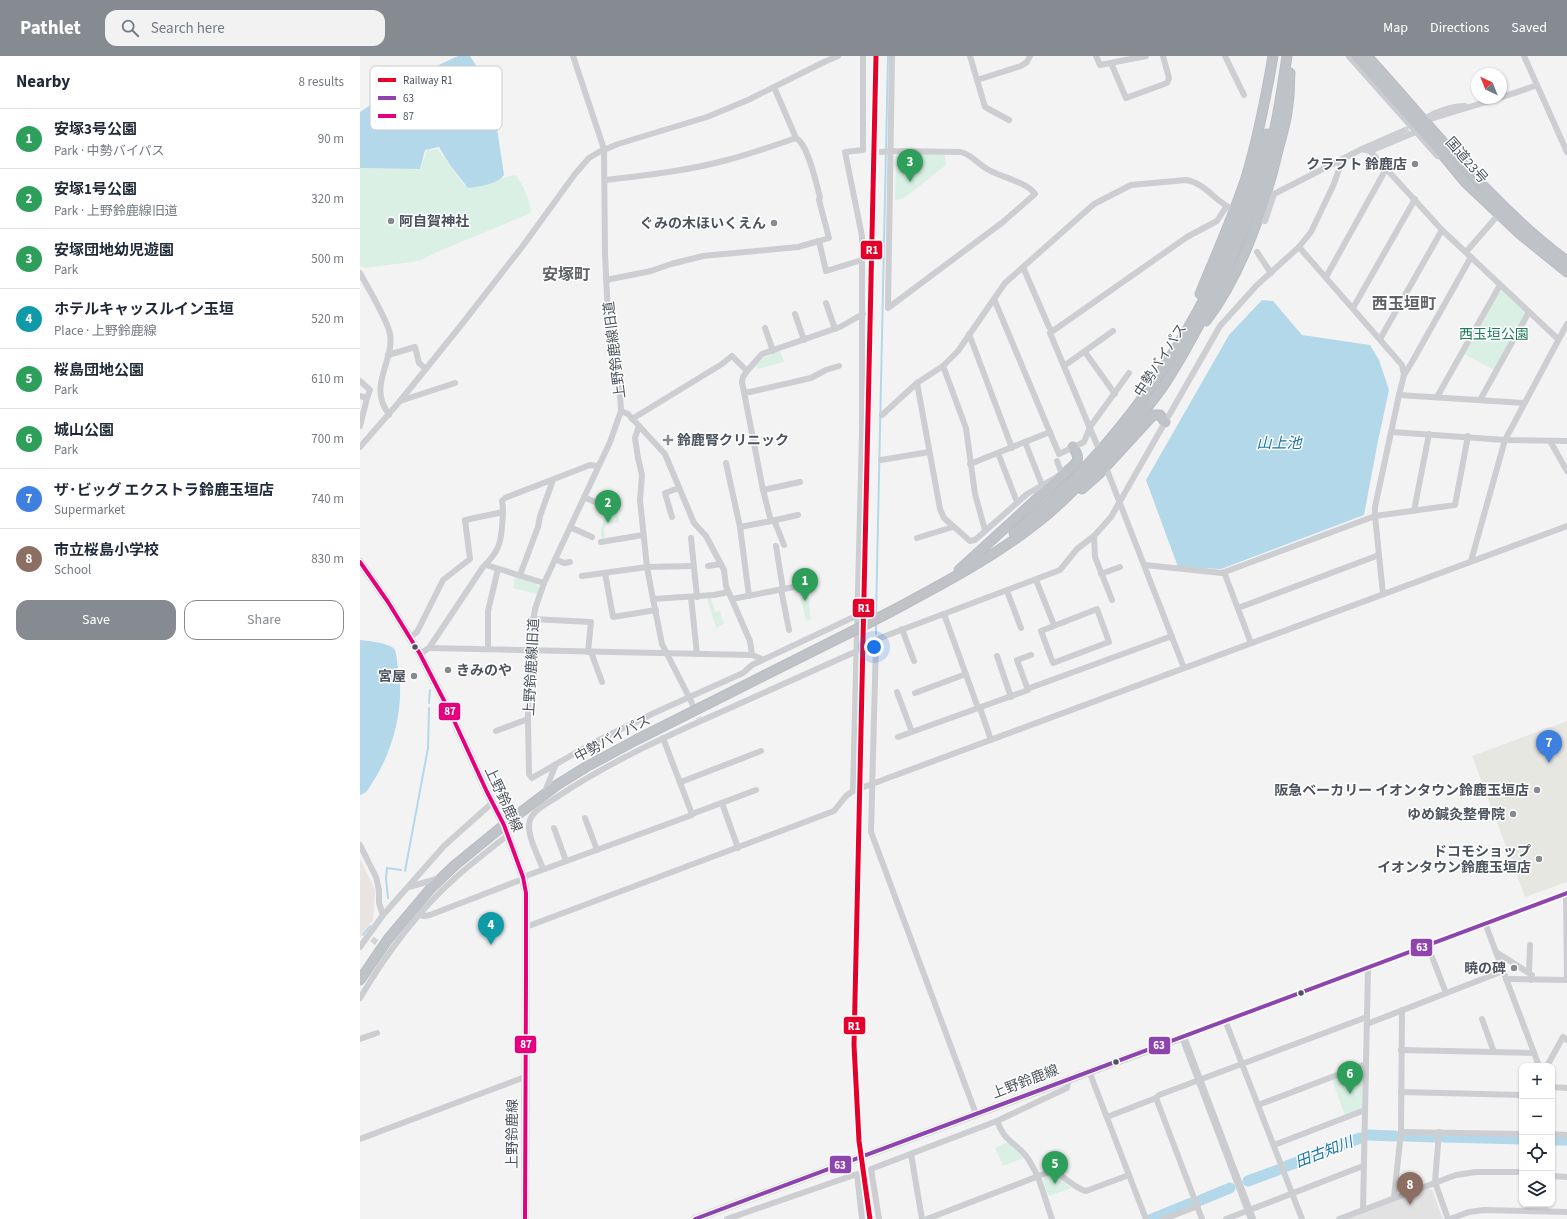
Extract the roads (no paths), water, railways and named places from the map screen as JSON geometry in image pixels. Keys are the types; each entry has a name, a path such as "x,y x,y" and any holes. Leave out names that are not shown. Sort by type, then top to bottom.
{"highway":[{"path":"1180,341 1230,222 1246,178 1255,147 1273,56"},
{"name":"中勢バイパス","path":"360,980 388,939 442,878 504,825 557,785 611,753 892,611 971,568 1002,549 1048,514 1076,488 1143,412 1166,382 1191,340 1231,261 1243,234 1263,175 1283,56"},
{"name":"中勢バイパス","path":"930,591 1005,540 1034,517 1074,479 1146,395 1180,341 1220,267 1235,232 1271,131 1287,56"},
{"path":"1191,340 1214,310 1233,276 1254,229 1272,177 1289,103 1290,56"},
{"name":"国道23号","path":"1356,56 1434,143 1465,182 1520,234 1567,272"},
{"name":"国道23号","path":"1368,56 1502,206 1537,238 1567,261"},
{"path":"1048,514 1072,497 1099,474 1153,415 1160,415 1165,422"},
{"path":"957,573 1075,464 1078,460 1078,455 1073,447"}],"main road":[{"path":"1350,56 1416,132 1465,182"},
{"name":"上野鈴鹿線","path":"360,562 410,637 451,714 492,803 504,825 523,878 526,893 525,1219"},
{"path":"1183,1036 1252,1219"},
{"name":"上野鈴鹿線","path":"695,1219 838,1164 1183,1036"}],"street":[{"name":"上野鈴鹿線旧道","path":"556,764 532,778 529,774 529,651 532,619 544,583 610,442 620,411 619,379 608,316 606,280 606,180 604,149 573,56"},
{"path":"362,445 400,402 522,247 575,174 589,158 604,149 707,118 748,100 838,56"},
{"path":"862,150 863,56"},
{"path":"887,151 961,152 971,155 986,169 1029,188 1035,194 1003,222 888,308 887,151 892,56"},
{"path":"970,56 985,107 1009,120"},
{"path":"977,80 1021,66 1027,62 1030,56"},
{"path":"1096,56 1100,65 1146,56"},
{"path":"1112,63 1126,98 1167,83 1169,78 1163,56"},
{"path":"1225,56 1244,95"},
{"path":"1524,56 1567,152"},
{"path":"1434,118 1470,106 1509,96 1537,86"},
{"path":"606,280 651,271 703,256 798,247 819,242 828,238 819,200 820,196 809,159 801,142 796,138 774,87"},
{"path":"1424,119 1431,114 1458,106 1470,106"},
{"path":"1261,220 1265,221 1274,194 1362,149 1403,131"},
{"path":"1370,151 1416,132"},
{"path":"606,180 726,161 796,138"},
{"path":"1362,149 1370,151 1442,230 1558,339"},
{"path":"853,792 858,615 863,314 862,236 845,152 862,150 870,152"},
{"path":"976,1114 871,832 871,785 876,642 880,638 902,629 1060,570 1077,549 1094,536 1111,517 1220,326 1257,286 1299,247 1311,232 1319,217 1343,159"},
{"path":"1326,277 1386,169"},
{"path":"882,414 917,382 943,366 958,351 1005,283 1094,204 1131,185 1167,181 1192,181 1212,193 1226,207 1233,209"},
{"path":"1353,308 1414,200"},
{"path":"1097,445 1050,333 1187,237 1218,221 1226,207"},
{"path":"1466,252 1499,214"},
{"path":"1380,339 1442,230"},
{"path":"819,242 826,271 862,260"},
{"path":"1299,247 1402,365 1404,375"},
{"path":"1257,252 1271,273"},
{"path":"1383,594 1375,507 1404,375 1471,257"},
{"path":"1023,267 1049,328 1052,331"},
{"path":"360,273 390,333 381,395 388,415"},
{"path":"1437,397 1500,284"},
{"path":"994,299 1060,454 1084,442 1090,427 1129,373"},
{"path":"826,303 835,329"},
{"path":"1480,400 1530,312"},
{"path":"795,314 804,340"},
{"path":"784,545 773,521 763,490 742,382 743,377 762,354 840,328 863,314"},
{"path":"1471,561 1505,440 1567,324"},
{"path":"765,328 773,351"},
{"path":"1064,366 1113,331"},
{"path":"969,334 1012,448"},
{"path":"388,355 415,347 419,363 426,368"},
{"path":"1085,352 1115,394"},
{"path":"632,419 732,356 747,371"},
{"path":"744,392 750,392 811,378 826,370 839,366"},
{"path":"943,366 966,428 975,494 985,530"},
{"path":"360,381 370,390 360,426"},
{"path":"917,382 940,509 944,518 970,541 975,540 1027,494 1062,474 1057,461"},
{"path":"400,402 455,383"},
{"path":"1399,395 1524,403"},
{"path":"360,396 367,398"},
{"path":"620,411 628,414 665,454 694,523 706,536 724,570 728,592 750,641 752,655"},
{"path":"639,426 635,438 642,475 640,500 647,567 662,644 690,699"},
{"path":"970,464 1050,432"},
{"path":"1392,432 1468,436 1505,440 1567,441"},
{"path":"1414,511 1429,434"},
{"path":"1145,566 1224,572 1375,516 1454,505 1468,436"},
{"path":"360,437 362,445"},
{"path":"1550,441 1567,471"},
{"path":"1025,442 1042,485"},
{"path":"881,460 929,452"},
{"path":"998,453 1017,502"},
{"path":"726,463 740,527 749,596"},
{"path":"420,654 429,648 493,557 499,546 503,512 502,501 505,498 590,465 598,466"},
{"path":"1107,470 1184,668"},
{"path":"520,575 538,527 540,516 553,480"},
{"path":"763,490 800,482"},
{"path":"672,517 665,493 679,488"},
{"path":"584,497 606,507"},
{"path":"410,637 417,632 443,580 470,559 465,520 503,512"},
{"path":"740,527 798,515"},
{"path":"526,928 834,812 843,799 853,792 871,785 1567,526"},
{"path":"570,527 592,537"},
{"path":"917,538 953,527"},
{"path":"601,542 644,535"},
{"path":"1094,536 1095,557 1112,600"},
{"path":"691,538 697,654"},
{"path":"776,546 789,630"},
{"path":"1238,608 1379,555"},
{"path":"555,559 564,563 570,562"},
{"path":"708,566 721,564"},
{"path":"486,565 544,583"},
{"path":"582,576 647,567 693,566"},
{"path":"1102,574 1120,567"},
{"path":"488,649 488,611 498,569"},
{"path":"1224,572 1251,643"},
{"path":"605,573 612,617 656,610"},
{"path":"1036,580 1054,626"},
{"path":"732,599 799,586"},
{"path":"1007,591 1021,628"},
{"path":"653,599 694,597 728,592"},
{"path":"1097,609 1109,642 1053,663 1041,630 1054,626 1097,609"},
{"path":"944,614 992,740"},
{"path":"544,794 556,764 591,744 690,699 742,673 752,665 762,660 858,615"},
{"path":"532,619 591,622 589,652 602,682"},
{"path":"902,629 914,661"},
{"path":"898,737 1011,697 1028,690 1027,689 1172,636"},
{"path":"429,648 752,655 762,660"},
{"path":"543,869 530,834 530,820 534,814 578,784 663,738 699,720 857,650"},
{"path":"1027,689 1017,660 1031,655"},
{"path":"997,656 1011,697"},
{"path":"915,693 966,674"},
{"path":"897,692 912,732"},
{"path":"496,731 528,719"},
{"path":"663,738 692,814"},
{"path":"681,782 761,751"},
{"path":"420,915 430,915 543,869 756,790"},
{"path":"360,947 370,938 383,915 444,846 492,803"},
{"path":"722,803 738,848"},
{"path":"585,818 597,850"},
{"path":"554,828 566,861"},
{"path":"360,998 388,951 420,915 454,879 508,835"},
{"path":"360,845 376,877 379,890 379,903 383,915"},
{"path":"408,887 442,878"},
{"path":"1183,1036 1567,893 1567,980 1506,979"},
{"path":"1485,923 1538,1063"},
{"path":"1427,944 1446,993"},
{"path":"1529,972 1530,945"},
{"path":"1496,952 1532,974 1531,980"},
{"path":"1363,1210 1368,967"},
{"path":"1107,1117 1156,1098 1159,1095 1239,1065 1243,1065 1367,1020 1402,1010 1503,971"},
{"path":"1394,1197 1401,1132 1402,1010"},
{"path":"1482,1019 1494,1052"},
{"path":"1226,1020 1302,1219"},
{"path":"360,1039 377,1032"},
{"path":"1549,1063 1563,1037 1567,1040"},
{"path":"1401,1050 1534,1053"},
{"path":"1258,1105 1366,1064"},
{"path":"1089,1071 1146,1219"},
{"path":"360,1139 525,1077"},
{"path":"879,1219 871,1169 997,1121 1067,1088 1069,1078"},
{"path":"1555,1087 1567,1088"},
{"path":"1401,1092 1519,1095"},
{"path":"1156,1098 1202,1219"},
{"path":"1274,1145 1365,1110"},
{"path":"997,1121 1003,1134 1019,1147 1039,1176 1052,1219"},
{"path":"1401,1132 1519,1134"},
{"path":"1439,1132 1435,1182 1449,1219 1469,1212 1484,1210 1567,1212"},
{"path":"1555,1134 1567,1135"},
{"path":"911,1154 922,1219"},
{"path":"1226,1219 1364,1166"},
{"path":"927,1219 1049,1172 1055,1172 1080,1190 1086,1191 1130,1175"},
{"path":"1339,1219 1394,1197 1456,1175 1476,1172 1519,1172"},
{"path":"729,1219 857,1174 862,1219"},
{"path":"1555,1176 1567,1177"},
{"path":"1164,1219 1198,1206"}],"water":[{"path":"458,56 470,56 476,66 437,66"},
{"path":"370,105 370,130 497,130 504,175 493,183 468,188 450,165 439,147 425,150 420,169 360,168 360,112"},
{"name":"山上池","path":"1262,300 1273,301 1302,335 1370,345 1379,360 1389,390 1364,515 1221,569 1178,567 1146,480 1229,335"},
{"path":"360,640 384,644 395,650 400,692 397,723 388,753 368,789 365,793 360,795"}],"waterway":[{"path":"876,616 888,56"},
{"path":"876,623 876,634"},
{"path":"429,703 430,690"},
{"path":"405,871 428,748 429,708"},
{"path":"388,898 386,878 387,868 401,870"},
{"path":"363,935 370,926"},
{"name":"田古知川","path":"1368,1135 1395,1136"},
{"name":"田古知川","path":"1405,1136 1434,1137"},
{"name":"田古知川","path":"1444,1137 1519,1139"},
{"name":"田古知川","path":"1287,1166 1360,1138"},
{"name":"田古知川","path":"1555,1140 1567,1140"},
{"name":"田古知川","path":"1248,1181 1278,1170"},
{"name":"田古知川","path":"1201,1200 1230,1188"},
{"name":"田古知川","path":"1152,1219 1191,1203"}],"tunnel":[{"path":"1403,131 1434,118"},
{"path":"870,152 882,152"},
{"path":"691,701 699,718"},
{"path":"372,939 386,950"}],"rail line":[{"name":"R1","path":"870,1219 859,1141 854,1045 876,56"}],"place":[{"name":"クラフト 鈴鹿店","path":"1415,164"},
{"name":"安塚団地幼児遊園","path":"910,182"},
{"name":"阿自賀神社","path":"391,221"},
{"name":"ぐみの木ほいくえん","path":"774,223"},
{"name":"鈴鹿腎クリニック","path":"668,440"},
{"name":"安塚1号公園","path":"608,523"},
{"name":"安塚3号公園","path":"805,601"},
{"name":"きみのや","path":"448,670"},
{"name":"宮屋","path":"414,676"},
{"name":"ザ･ビッグ エクストラ鈴鹿玉垣店","path":"1549,763"},
{"name":"阪急ベーカリー イオンタウン鈴鹿玉垣店","path":"1537,790"},
{"name":"ゆめ鍼灸整骨院","path":"1513,814"},
{"name":"ドコモショップ イオンタウン鈴鹿玉垣店","path":"1539,859"},
{"name":"ホテルキャッスルイン玉垣","path":"491,945"},
{"name":"暁の碑","path":"1514,968"},
{"name":"城山公園","path":"1350,1094"},
{"name":"桜島団地公園","path":"1055,1184"},
{"name":"市立桜島小学校","path":"1410,1205"}],"district":[{"name":"安塚町","path":"566,274"},
{"name":"西玉垣町","path":"1404,303"}],"park label":[{"name":"西玉垣公園","path":"1494,334"}]}
